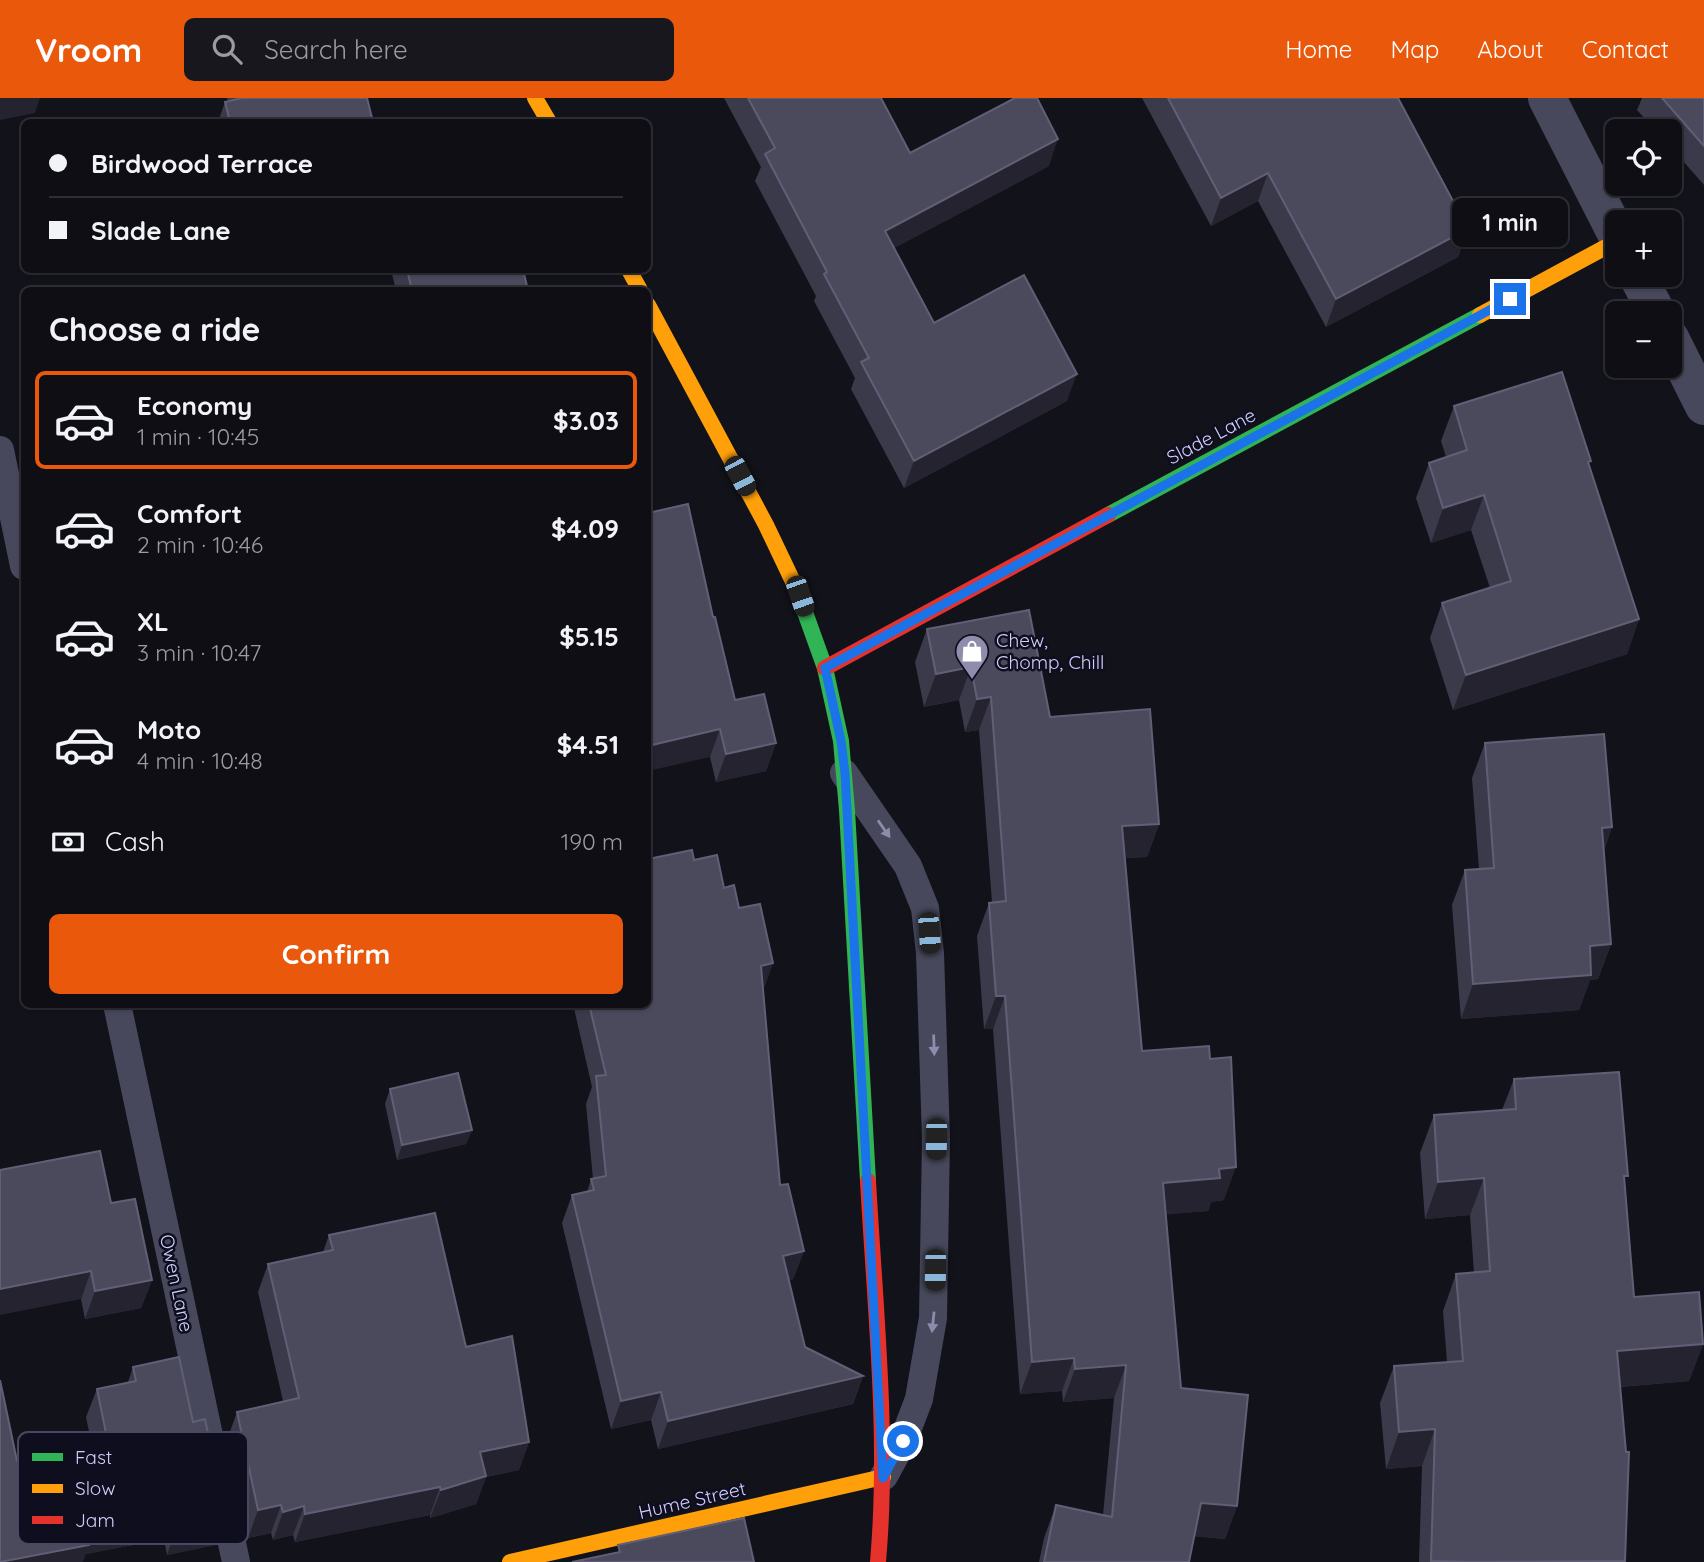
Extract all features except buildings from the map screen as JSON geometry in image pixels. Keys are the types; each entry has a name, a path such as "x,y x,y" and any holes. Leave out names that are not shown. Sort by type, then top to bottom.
{"street":[{"path":"535,98 547,119"},
{"path":"1547,98 1605,212"},
{"name":"Slade Lane","path":"825,668 1605,248"},
{"path":"651,311 766,526 800,596 825,668 841,741 845,773 883,1478 878,1562"},
{"path":"1682,362 1704,406"},
{"name":"Hume Street","path":"510,1562 883,1478"}],"lane":[{"path":"0,450 21,552"},
{"path":"845,773 908,866 925,908 930,953 936,1139 933,1318 919,1399 903,1441 883,1478"},
{"name":"Owen Lane","path":"118,1008 208,1432"},
{"name":"Owen Lane","path":"232,1544 236,1562"}],"traffic: fast":[{"path":"1108,515 1480,315"},
{"path":"797,590 825,668 841,741 868,1181"}],"traffic: slow":[{"path":"535,98 547,119"},
{"path":"1480,315 1605,247"},
{"path":"631,273 638,287"},
{"path":"651,311 766,525 797,590"},
{"path":"510,1562 883,1477"}],"traffic: jam":[{"path":"825,668 1108,515"},
{"path":"868,1181 882,1420 878,1562"}],"place":[{"name":"Chew, Chomp, Chill","path":"972,681"}],"route":[{"path":"903,1441 883,1478 845,773 825,668 1510,299"}]}
